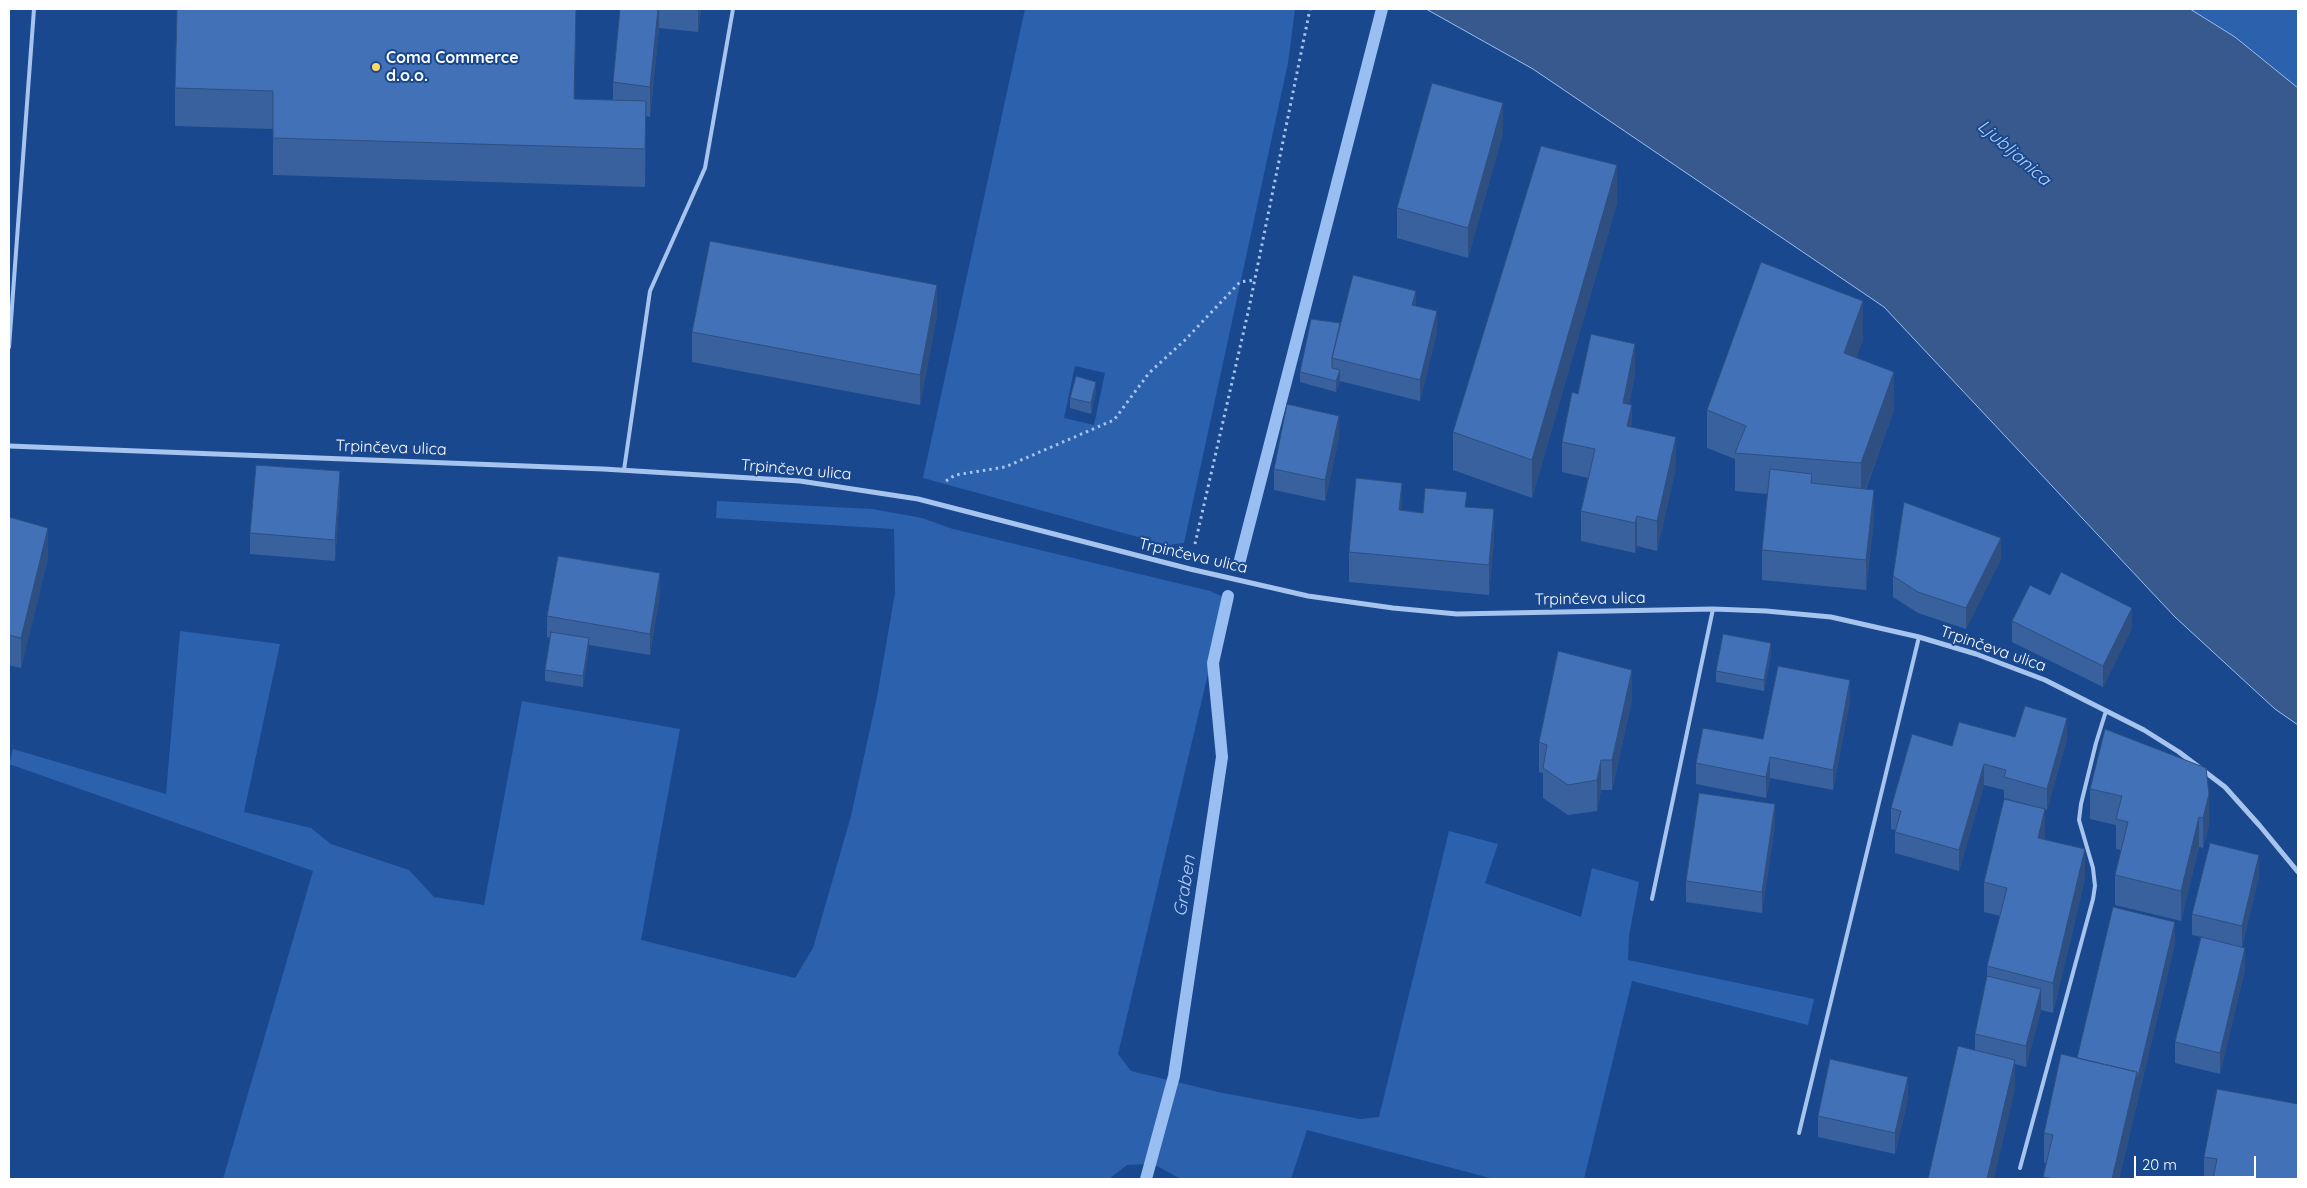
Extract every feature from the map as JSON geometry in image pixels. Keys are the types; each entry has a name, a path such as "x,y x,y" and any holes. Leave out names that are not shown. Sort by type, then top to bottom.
{"street":[{"name":"Trpinčeva ulica","path":"9,446 624,470 800,481 918,499 1190,569 1308,596 1393,608 1457,614 1714,609 1766,611 1831,617 1919,637 1976,654 2045,680 2144,730 2179,752 2225,787 2298,872"}],"lane":[{"path":"9,347 34,9"},
{"path":"624,470 650,291 705,168 733,9"},
{"path":"1652,899 1714,609"},
{"path":"1799,1133 1919,637"},
{"path":"2020,1168 2093,899 2095,886 2093,868 2080,820 2081,804 2106,711"}],"path":[{"path":"1190,569 1255,280 1310,9"},
{"path":"918,499 955,475 1005,467 1114,420 1149,373 1186,340 1240,282 1255,280"}],"shaded area":[{"path":"1025,9 1295,9 1288,63 1184,543 1167,545 923,478","holes":["1075,366 1105,373 1094,425 1064,418"]},
{"path":"2190,9 2298,9 2298,88 2235,37"},
{"path":"717,501 872,509 922,518 953,529 1210,591 1226,598 1118,1054 1131,1071 1218,1092 1360,1119 1379,1117 1449,831 1498,844 1485,883 1581,917 1592,868 1639,882 1629,936 1628,960 1814,999 1808,1025 1632,981 1584,1179 1494,1179 1307,1130 1291,1179 1181,1179 1153,1164 1127,1165 1109,1179 223,1179 313,871 9,764 13,749 166,794 180,631 280,644 244,812 311,828 331,844 409,870 434,897 484,905 522,701 680,729 641,940 795,978 813,948 851,816 877,697 895,593 894,529 716,518"}],"water":[{"name":"Ljubljanica","path":"1426,9 2190,9 2235,37 2298,88 2298,725 2275,709 2175,617 1884,307 1533,69"}],"building":[{"name":"Coma Commerce d.o.o.","path":"177,9 576,9 574,99 646,101 645,149 273,138 273,91 175,88"},
{"path":"620,9 658,9 650,87 613,82"},
{"path":"1432,83 1503,103 1468,228 1397,208"},
{"path":"1541,146 1617,165 1532,460 1453,432"},
{"path":"710,241 937,285 920,375 692,332"},
{"path":"1761,262 1863,301 1844,353 1894,372 1861,463 1735,453 1746,426 1707,410"},
{"path":"1353,275 1416,291 1412,305 1437,311 1420,380 1332,358"},
{"path":"1311,319 1340,323 1332,358 1332,368 1340,370 1336,381 1300,372"},
{"path":"1591,334 1635,344 1623,403 1632,405 1627,426 1676,437 1657,521 1637,516 1635,523 1581,511 1595,449 1562,442 1572,392 1578,394"},
{"path":"1076,376 1096,382 1091,403 1070,398"},
{"path":"1287,404 1339,416 1325,480 1274,469"},
{"path":"256,465 340,471 335,540 250,533"},
{"path":"1770,469 1812,474 1811,483 1874,490 1866,560 1762,550"},
{"path":"1356,478 1402,483 1399,510 1423,513 1425,488 1467,492 1465,507 1494,509 1489,565 1349,552"},
{"path":"1904,502 2001,538 1966,608 1918,592 1893,576"},
{"path":"9,517 48,528 21,638 9,635"},
{"path":"558,556 660,573 650,634 547,616"},
{"path":"2061,572 2132,608 2103,666 2012,621 2030,585 2050,595"},
{"path":"551,632 589,638 583,676 545,670"},
{"path":"1723,634 1771,643 1764,680 1716,671"},
{"path":"1558,651 1632,670 1612,760 1601,760 1597,780 1568,785 1543,768 1547,745 1539,742"},
{"path":"1778,666 1850,680 1833,770 1770,757 1766,777 1696,763 1703,728 1763,739"},
{"path":"2025,706 2067,718 2047,789 2004,777 2006,770 1984,764 1959,850 1895,832 1901,811 1891,808 1912,734 1952,746 1959,722 2015,737"},
{"path":"2105,729 2206,768 2209,794 2203,818 2199,817 2181,891 2115,875 2128,822 2116,819 2122,796 2090,789"},
{"path":"1699,793 1775,804 1762,892 1686,881"},
{"path":"2004,799 2045,809 2038,838 2085,849 2053,983 1987,966 2007,888 1984,882"},
{"path":"2210,843 2259,855 2242,926 2192,914"},
{"path":"2113,907 2175,922 2137,1081 2137,1072 2077,1058"},
{"path":"2201,937 2245,948 2220,1053 2175,1042"},
{"path":"1987,976 2041,989 2026,1046 1975,1034"},
{"path":"1958,1046 2015,1060 1987,1179 1928,1179"},
{"path":"2061,1054 2137,1072 2112,1179 2054,1179 2043,1177 2053,1135 2044,1133"},
{"path":"1830,1059 1908,1077 1895,1133 1818,1116"},
{"path":"2217,1089 2298,1104 2298,1179 2213,1179 2217,1159 2204,1157"}],"waterway":[{"path":"1240,560 1382,9"},
{"name":"Graben","path":"1146,1179 1174,1076 1222,757 1213,663 1228,596"}],"place":[{"name":"Coma Commerce d.o.o.","path":"376,67"}]}
